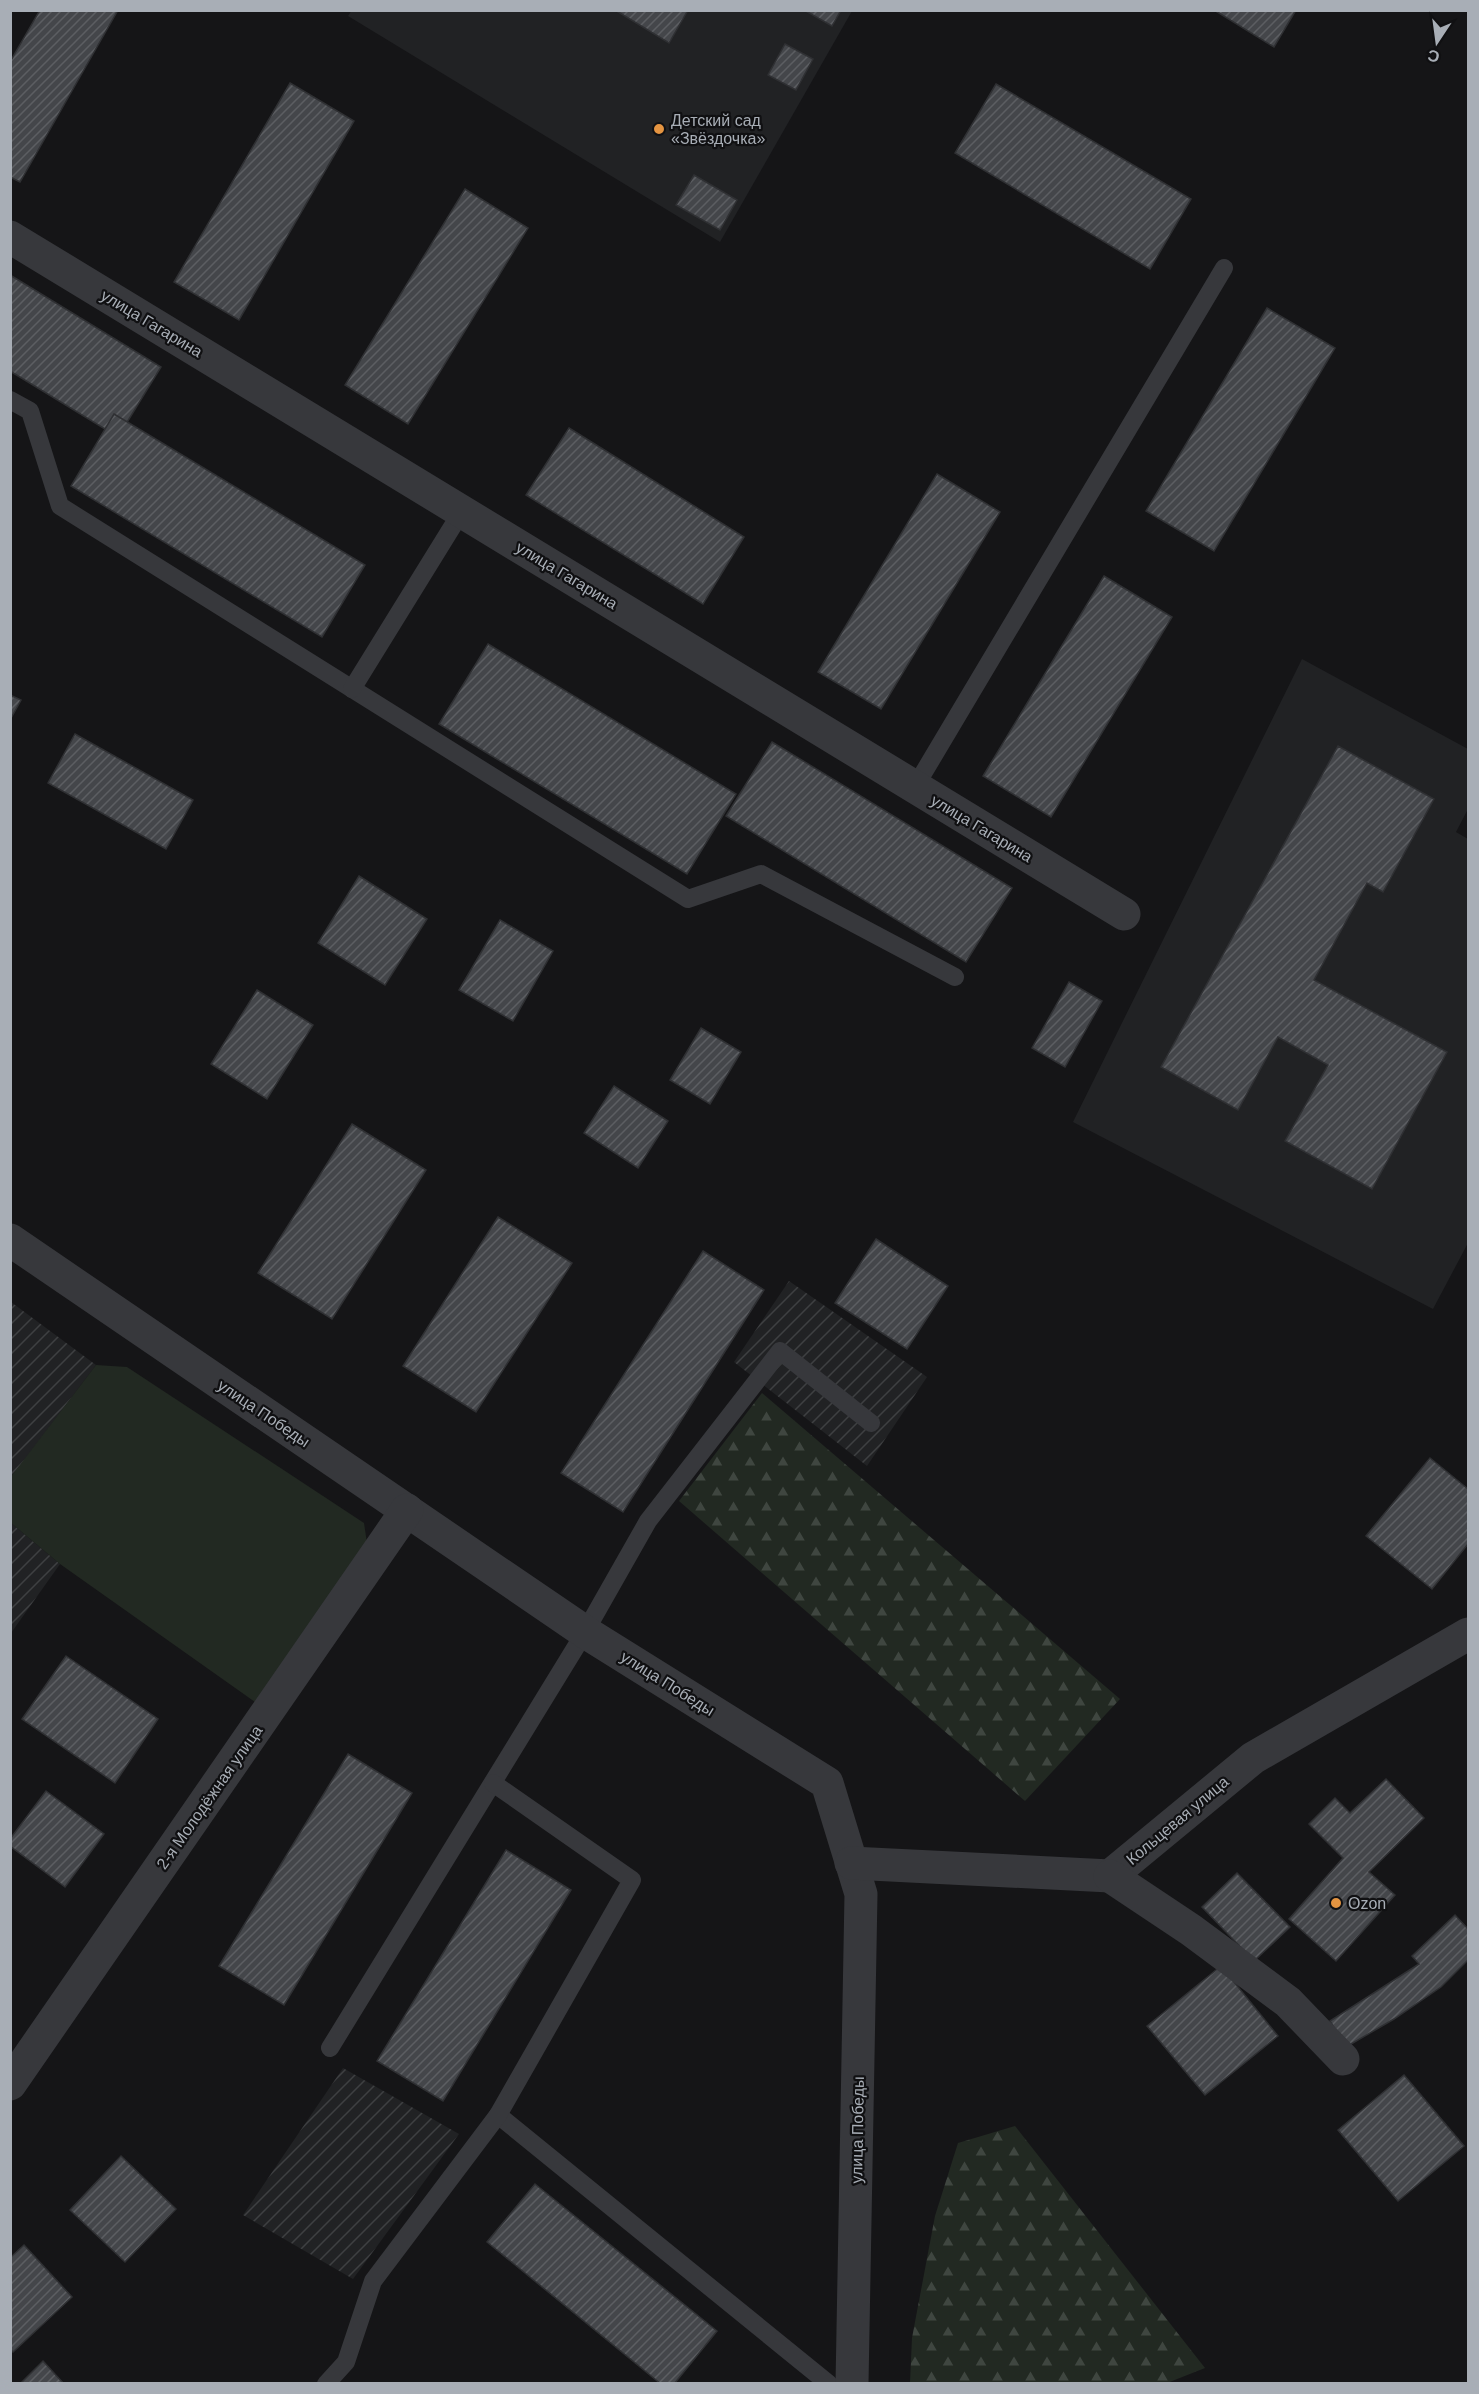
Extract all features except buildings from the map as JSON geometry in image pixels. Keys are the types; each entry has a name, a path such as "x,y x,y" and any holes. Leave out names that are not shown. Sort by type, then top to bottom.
{"street":[{"name":"улица Гагарина","path":"10,237 1124,914"},
{"name":"улица Победы","path":"10,1240 585,1632 827,1783 861,1894 852,2384"},
{"name":"2-я Молодёжная улица","path":"10,2084 407,1510"},
{"name":"Кольцевая улица","path":"851,1863 1110,1876 1253,1758 1468,1634"},
{"path":"1110,1876 1191,1930 1287,2002 1343,2059"}],"lane":[{"path":"915,787 1224,268"},
{"path":"10,400 30,411 60,506 688,899 761,874 955,978"},
{"path":"352,689 462,511"},
{"path":"330,2048 585,1632 648,1521 780,1351 872,1423"},
{"path":"326,2384 346,2362 373,2281 498,2115 632,1880 493,1783"},
{"path":"498,2115 829,2384"}],"shaded area":[{"name":"Детский сад «Звёздочка»","path":"352,10 852,11 720,242 348,16"},
{"path":"1302,659 1468,749 1468,809 1456,832 1468,839 1468,1243 1433,1309 1073,1122"},
{"path":"789,1281 927,1377 867,1466 734,1362"},
{"path":"11,1302 96,1365 11,1478"},
{"path":"11,1523 60,1564 11,1633"},
{"path":"343,2068 459,2134 353,2279 243,2215"}],"green space":[{"path":"96,1365 127,1367 364,1523 367,1543 255,1702 60,1564 11,1523 10,1478"},
{"path":"762,1393 1120,1699 1025,1801 679,1501"},
{"path":"1015,2126 1205,2368 1167,2383 910,2383 912,2338 935,2216 958,2143"}],"place":[{"name":"Детский сад «Звёздочка»","path":"659,129"},
{"name":"Ozon","path":"1336,1903"}]}
